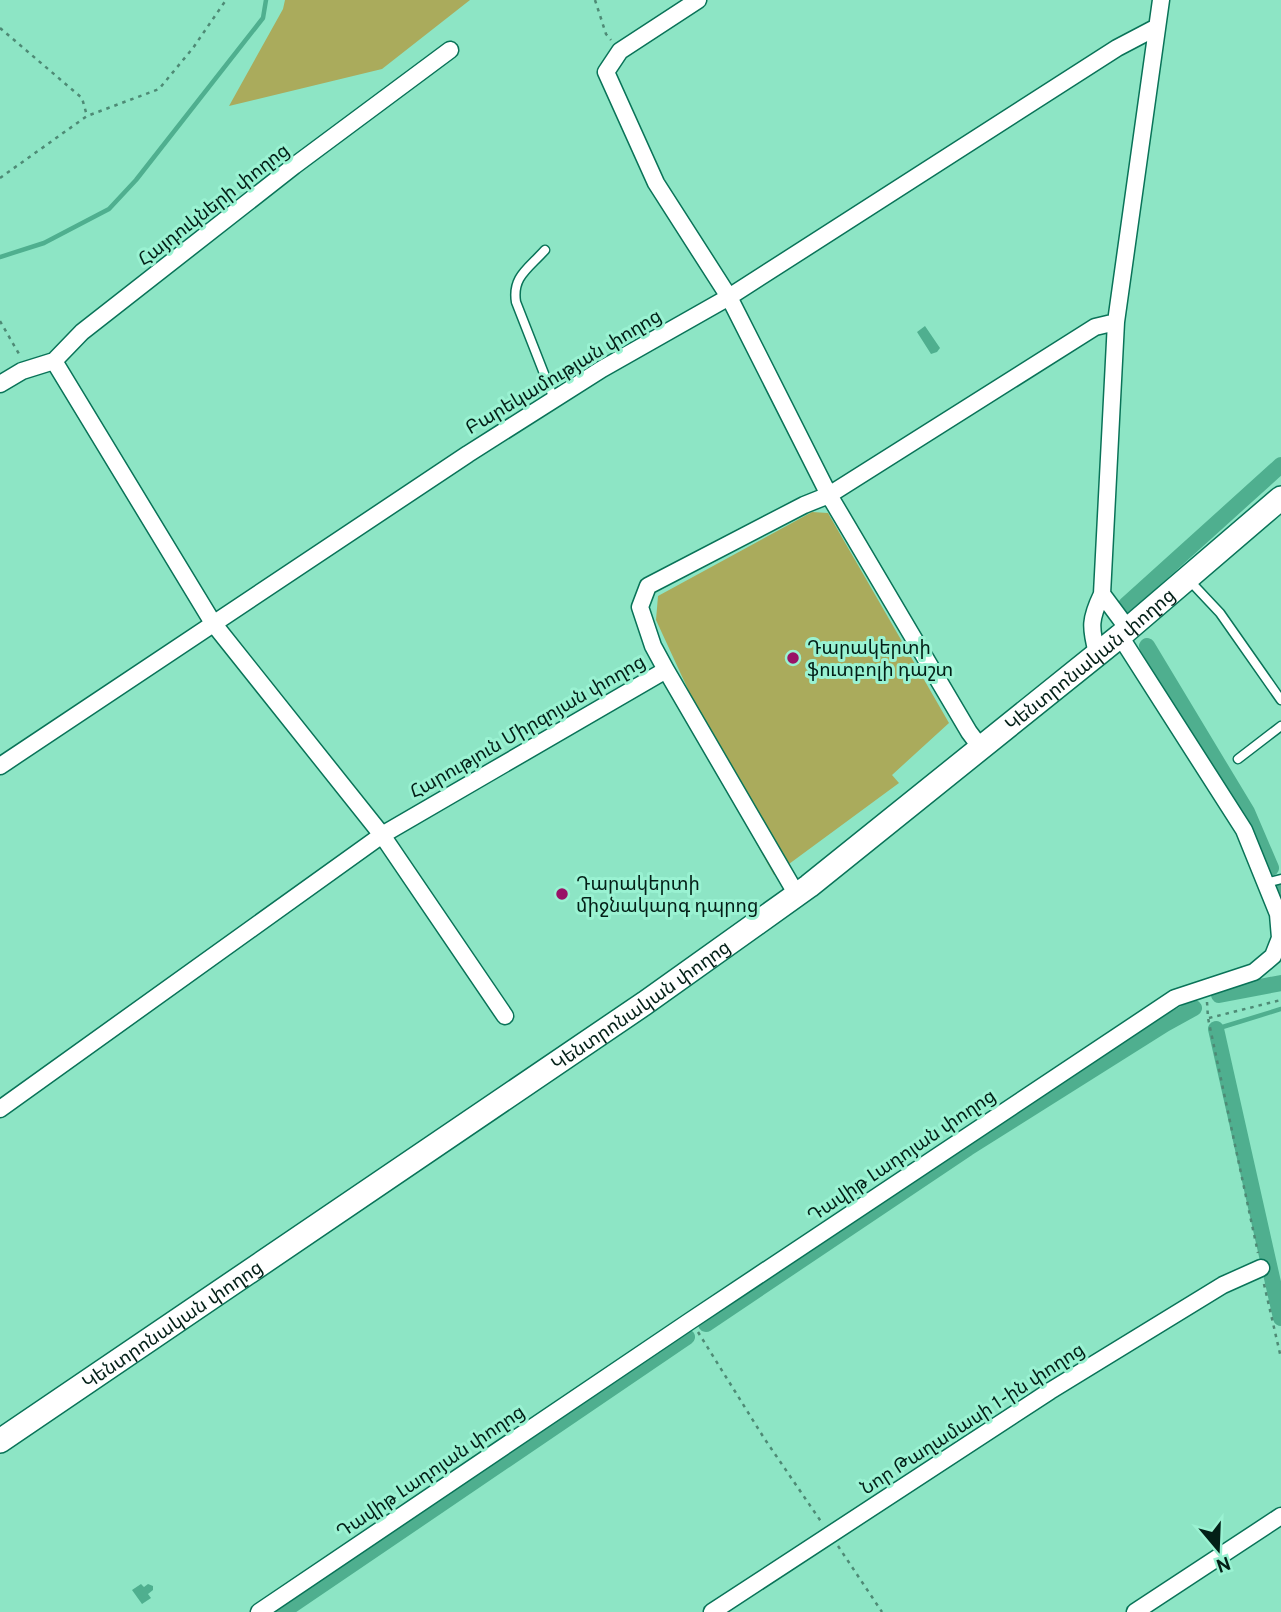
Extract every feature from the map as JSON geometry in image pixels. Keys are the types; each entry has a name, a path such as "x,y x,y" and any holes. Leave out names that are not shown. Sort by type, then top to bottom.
{"main road":[{"name":"Կենտրոնական փողոց","path":"0,1441 645,1003 797,895 1124,632 1281,498"}],"street":[{"path":"698,0 620,51 606,72 656,183 729,297 829,495 969,733 981,748"},
{"path":"1097,653 1090,628 1093,612 1102,594 1116,322 1161,0"},
{"name":"Բարեկամության փողոց","path":"0,766 554,399 729,297 1117,48 1157,27"},
{"name":"Հայդուկների փողոց","path":"0,384 22,372 54,361 93,324 294,166 450,50"},
{"name":"Հարություն Միրզոյան փողոց","path":"0,1109 382,835 666,670 653,646 640,607 648,586 804,505 829,495 1095,327 1116,322"},
{"path":"54,361 213,624 382,835 505,1016"},
{"name":"Դավիթ Լադոյան փողոց","path":"259,1612 1175,998 1254,972 1273,956 1280,937 1274,881 1102,594"},
{"path":"666,670 797,895"},
{"name":"Նոր Թաղամասի 1-ին փողոց","path":"712,1612 1050,1391 1223,1285 1261,1268"},
{"path":"1135,1612 1281,1516"}],"lane":[{"path":"545,250 517,280 514,288 516,302 554,399"},
{"path":"1188,579 1220,613 1281,700"},
{"path":"1238,759 1281,726"}],"path":[{"path":"0,178 87,116 159,89 193,48 226,0"},
{"path":"595,0 606,34 620,51"},
{"path":"0,28 82,98 87,116"},
{"path":"0,321 19,354 22,372"},
{"path":"1206,989 1208,1018 1281,1358"},
{"path":"1208,1018 1281,1000"},
{"path":"690,1321 764,1438 882,1612"}],"shaded area":[{"path":"285,0 470,0 382,69 229,106 283,9"},
{"path":"925,326 940,348 931,354 917,332"},
{"name":"Դարակերտի ֆուտբոլի դաշտ","path":"812,512 828,513 949,723 892,775 899,783 774,875 678,703 691,696 656,620 658,596"},
{"path":"141,1584 144,1587 148,1584 153,1586 153,1590 148,1594 151,1598 142,1604 132,1590"}],"waterway":[{"path":"0,257 44,243 109,209 136,180 263,18 266,0"},
{"path":"1126,605 1281,465"},
{"path":"1147,646 1247,812 1271,868"},
{"path":"1279,886 1281,891"},
{"path":"1219,995 1281,983"},
{"path":"706,1324 968,1148 1194,1008"},
{"path":"1216,1029 1281,1009"},
{"path":"1216,1029 1281,1318"},
{"path":"282,1612 687,1337"}],"place":[{"name":"Դարակերտի ֆուտբոլի դաշտ","path":"793,658"},
{"name":"Դարակերտի միջնակարգ դպրոց","path":"562,894"}]}
